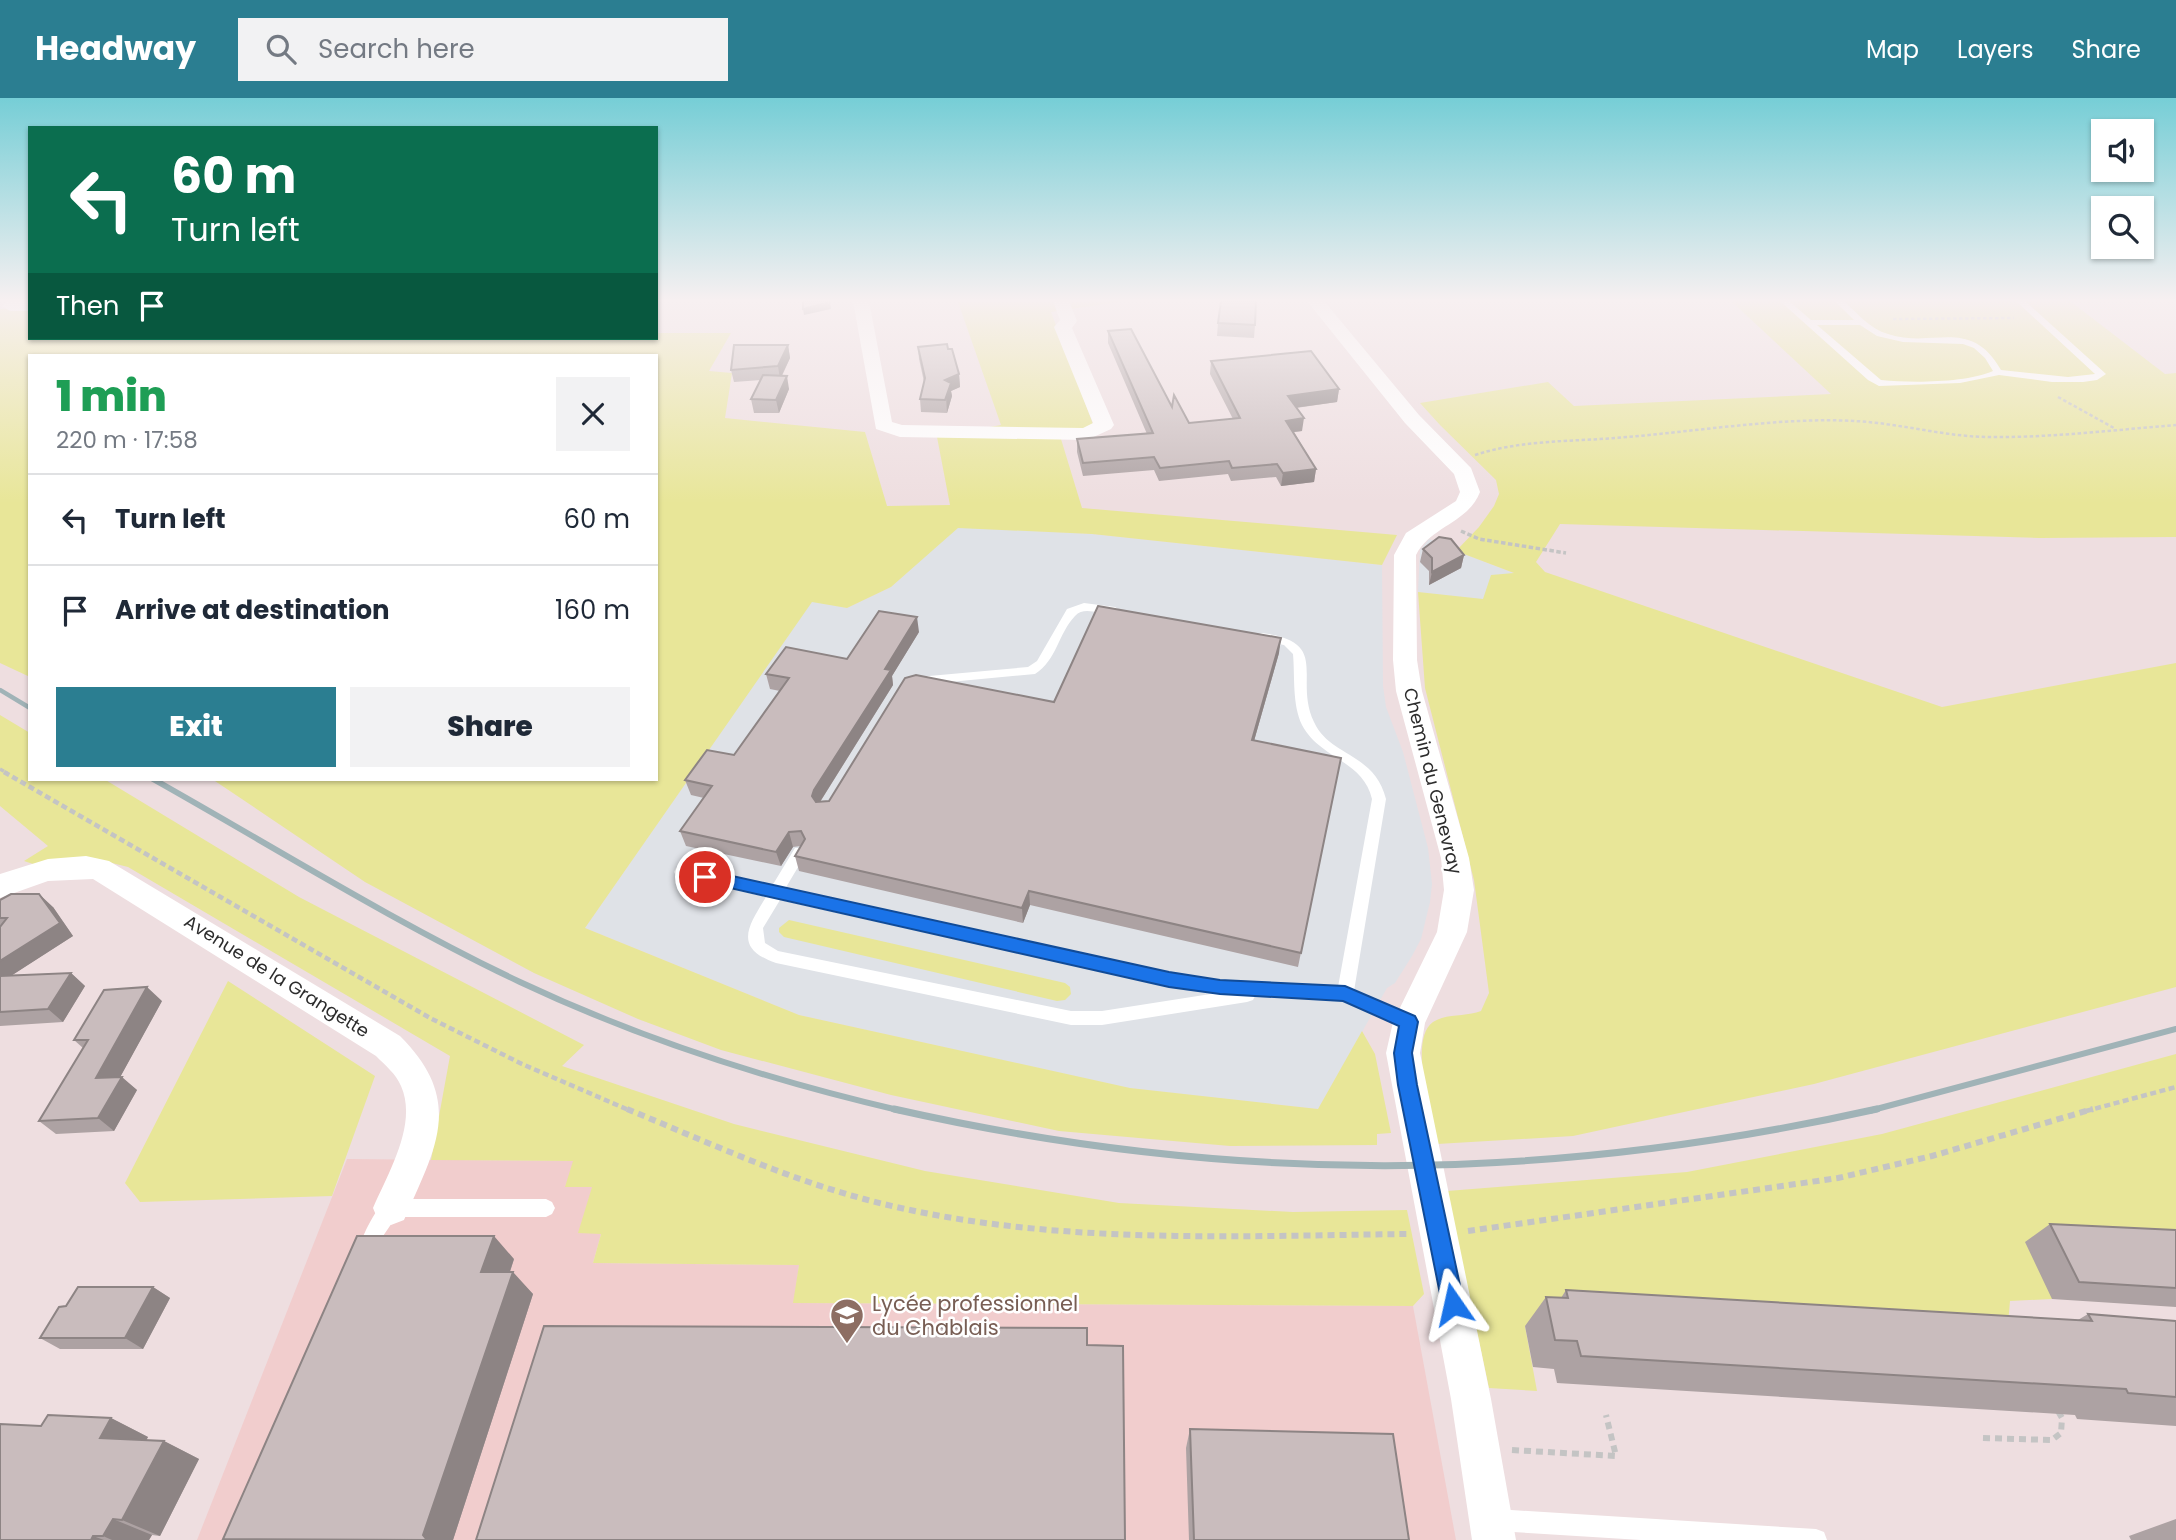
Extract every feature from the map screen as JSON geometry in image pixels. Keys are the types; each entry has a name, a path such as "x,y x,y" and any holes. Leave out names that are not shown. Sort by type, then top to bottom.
{"street":[{"path":"873,368 883,425 900,431 1087,434 1104,425 1080,368"},
{"name":"Chemin du Genevray","path":"1372,368 1412,419 1456,463 1468,479 1470,492 1465,504 1420,532 1409,545 1402,575 1404,647 1412,705 1457,868 1458,901 1444,955 1409,1022 1403,1053 1493,1530"},
{"name":"Avenue de la Grangette","path":"0,887 48,869 75,866 99,869 388,1046 413,1069 419,1082 424,1111 417,1144 391,1208"}],"lane":[{"path":"1860,368 1880,383 1940,382 1990,377 1998,372 2092,379 2100,376 2097,368"},
{"path":"1995,368 1998,372"},
{"path":"907,684 923,680 1031,671 1042,664 1071,612 1093,607 1133,614"},
{"path":"1254,635 1281,640 1296,647 1309,725 1320,738 1367,772 1378,792 1345,994"},
{"path":"800,852 755,928 756,943 768,954 1054,1016 1102,1018 1273,991"},
{"path":"681,872 1124,971 1220,987 1345,994 1409,1022"},
{"path":"358,1270 374,1233 391,1208 547,1208"},
{"path":"1493,1530 1816,1540"}],"path":[{"path":"2048,391 2115,429"},
{"path":"1456,463 1488,450 1519,443 1781,423 1854,421 1984,437 2072,434 2176,425"},
{"path":"1443,519 1479,539 1566,553"},
{"path":"0,769 130,848 448,1028 529,1068 757,1164 826,1190 901,1208 1079,1232 1250,1236 1439,1233 1838,1178 1932,1156 2024,1127 2176,1087"},
{"path":"1983,1438 2052,1440 2061,1433 2062,1418 2056,1406"},
{"path":"1479,1448 1616,1457 1606,1415"}],"shaded area":[{"path":"0,368 28,368 28,676 0,663"},
{"path":"658,368 711,368 709,371 732,373 725,418 865,432 887,506 950,505 937,437 1001,425 981,368 1072,368 1093,424 1061,439 1082,508 1397,535 1382,565 1092,534 958,528 891,587 847,608 812,602 585,928 799,1015 1130,1088 1318,1109 1362,1031 1375,1054 1391,1133 1377,1134 1377,1145 1230,1146 1059,1131 891,1095 721,1050 638,1019 534,973 365,882 215,781 658,781"},
{"path":"1803,368 2158,368 2165,374 2176,373 2176,537 2039,538 1560,524 1536,562 1545,572 1942,707 2176,663 2176,987 1814,1084 1573,1136 1437,1144 1422,1061 1422,1044 1426,1031 1438,1019 1481,1011 1489,993 1474,880 1425,688 1418,592 1483,599 1491,575 1514,573 1456,551 1494,506 1499,494 1496,480 1420,403 1548,382 1574,406 1831,394"},
{"path":"958,527 1092,534 1382,565 1383,686 1386,707 1403,752 1428,848 1432,884 1430,902 1421,939 1412,956 1395,983 1387,988 1318,1109 1129,1088 799,1015 585,928 812,601 847,608 891,587"},
{"path":"1429,539 1516,574 1483,600 1418,592 1420,550"},
{"path":"0,715 28,732 28,781 107,781 299,897 584,1045 562,1066 734,1124 925,1171 1119,1203 1293,1212 1407,1210 1424,1294 1413,1306 793,1303 799,1265 593,1263 601,1234 578,1233 592,1187 565,1187 573,1161 431,1160 450,1056 128,867 100,860 33,864 24,861 48,846 0,806"},
{"path":"789,920 1065,983 1070,987 1071,994 1065,1000 1057,1001 784,937 779,928"},
{"path":"228,981 375,1076 332,1196 140,1202 125,1183"},
{"path":"2176,1054 2176,1250 2052,1299 2010,1301 2008,1324 1525,1326 1537,1391 1489,1388 1447,1191 1687,1172 1882,1134"},
{"name":"Lycée professionnel du Chablais","path":"347,1159 574,1161 592,1187 601,1234 593,1263 799,1265 794,1303 1413,1306 1456,1540 197,1540"}],"building":[{"path":"923,368 957,368 959,374 945,380 951,383 945,400 920,399 925,378"},
{"path":"1124,368 1152,368 1172,407 1174,395 1189,423 1240,418 1215,368 1324,368 1339,389 1288,396 1304,418 1286,421 1316,469 1283,473 1277,464 1232,468 1229,461 1160,468 1154,457 1083,463 1077,439 1153,433"},
{"path":"763,375 787,376 776,400 751,399"},
{"path":"1439,537 1451,539 1464,555 1432,572 1432,558 1423,549"},
{"path":"1098,606 1281,638 1252,740 1341,758 1301,953 1029,891 1022,908 795,856 805,839 801,831 789,832 776,852 680,831 712,786 685,780 707,750 734,755 789,678 766,674 786,647 847,659 879,611 917,617 885,669 891,670 814,790 812,796 816,802 829,801 905,678 916,675 1054,702"},
{"path":"11,894 39,894 60,923 0,961 0,927 7,918 0,918 0,900"},
{"path":"71,973 48,1009 0,1012 0,976"},
{"path":"147,987 96,1078 122,1077 98,1118 39,1121 88,1040 74,1040 104,990"},
{"path":"2050,1224 2176,1230 2176,1288 2079,1282"},
{"path":"357,1236 494,1236 481,1272 513,1272 423,1535 427,1540 223,1539"},
{"path":"78,1287 153,1287 125,1338 40,1338 59,1307 66,1306"},
{"path":"1566,1290 2092,1321 2088,1314 2176,1321 2176,1397 2128,1393 2126,1389 1581,1356 1577,1341 1555,1340 1546,1297 1568,1298"},
{"path":"544,1326 1087,1328 1087,1345 1123,1346 1125,1540 476,1540"},
{"path":"48,1415 111,1418 100,1438 164,1441 122,1520 113,1519 103,1536 93,1536 91,1540 0,1540 0,1424 41,1426"},
{"path":"1190,1429 1393,1434 1409,1540 1194,1540"}],"railway":[{"path":"0,690 28,707"},
{"path":"156,781 427,935 566,1003 708,1057 804,1086 902,1111"},
{"path":"1875,1109 2176,1029"},
{"path":"894,1109 1019,1134 1142,1152 1264,1162 1386,1166 1507,1162 1629,1151 1752,1134 1875,1109"},
{"path":"1869,1111 1875,1109"}],"place":[{"name":"Lycée professionnel du Chablais","path":"847,1345"}],"route":[{"path":"705,877 1169,980 1220,987 1345,994 1409,1022 1403,1053 1453,1304"}]}
